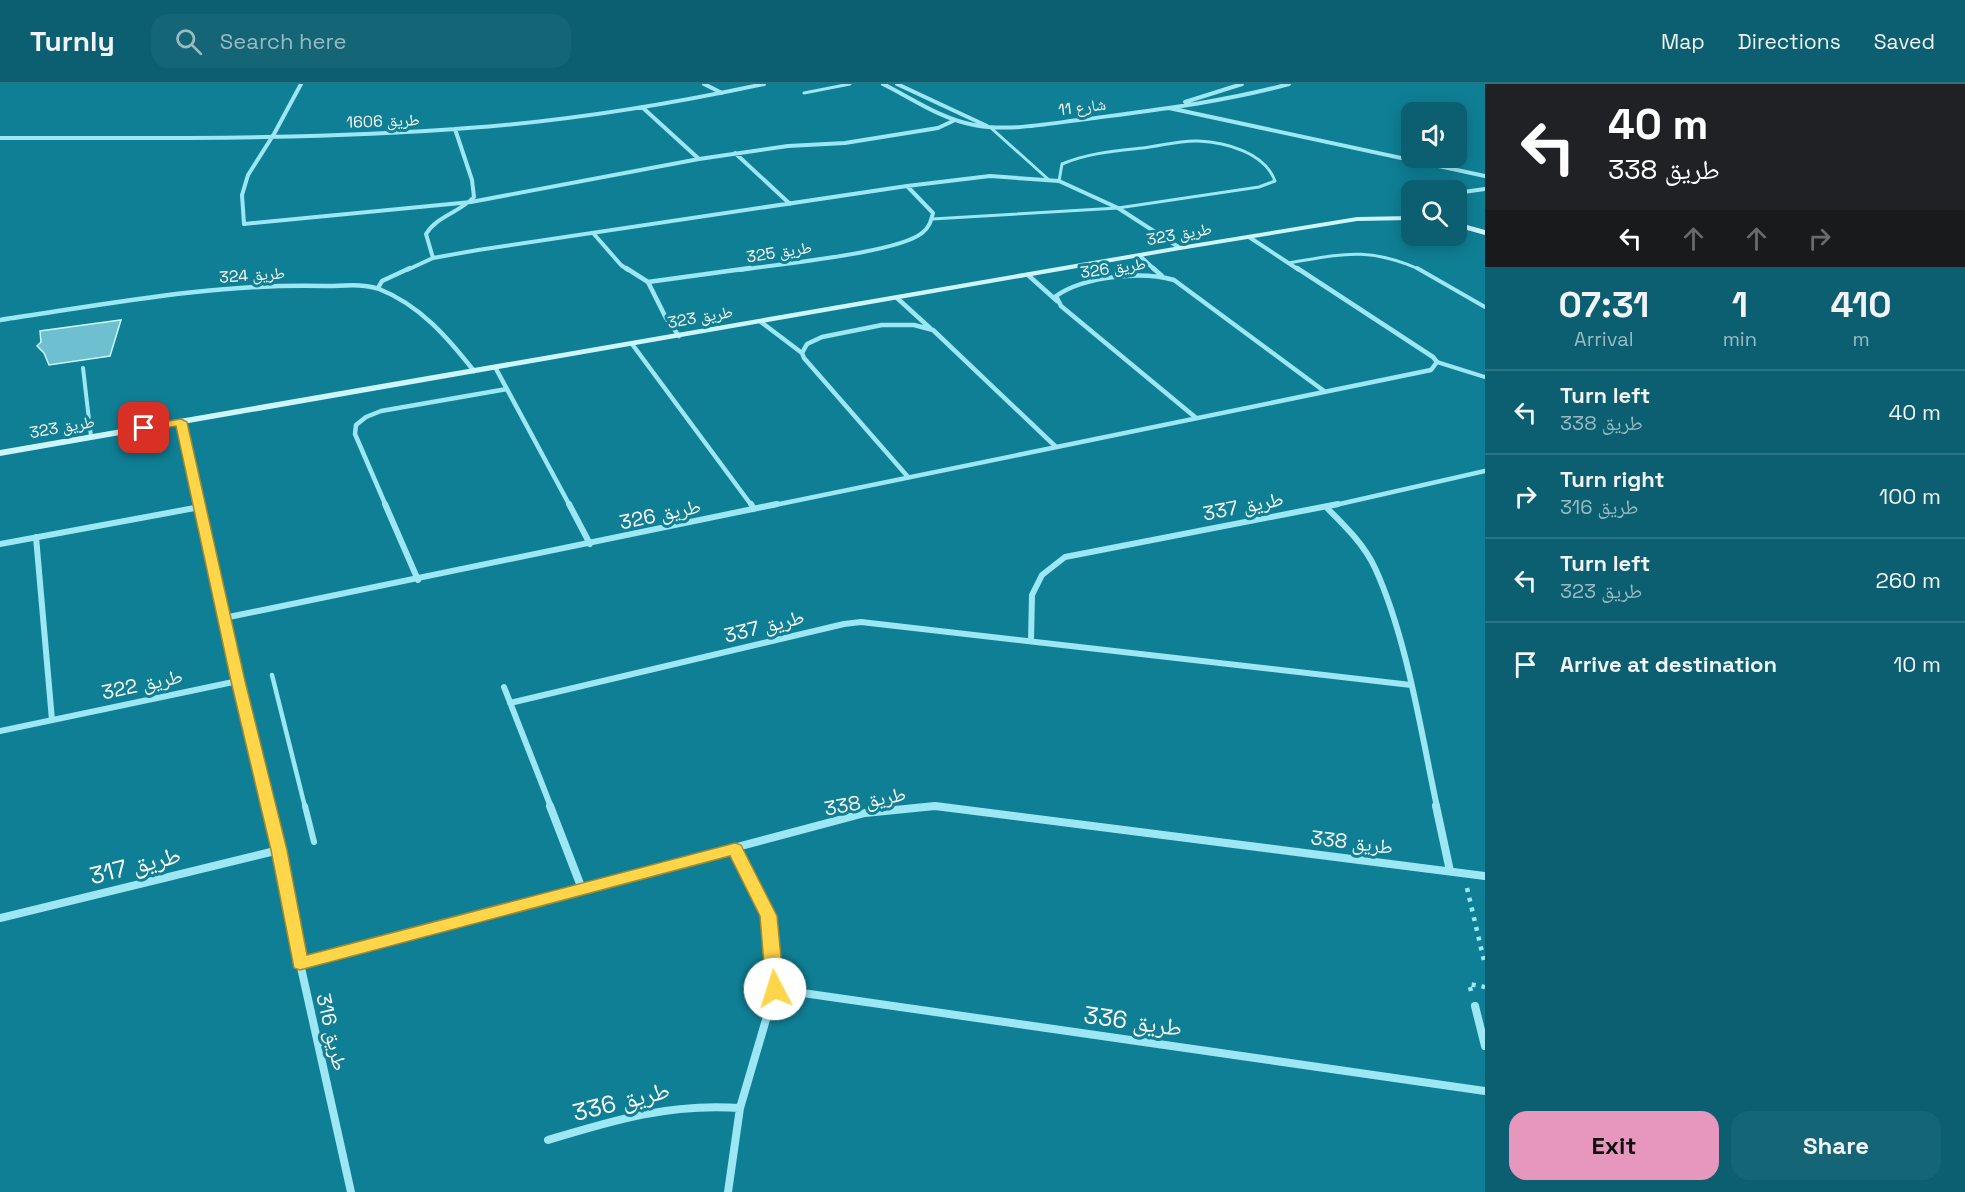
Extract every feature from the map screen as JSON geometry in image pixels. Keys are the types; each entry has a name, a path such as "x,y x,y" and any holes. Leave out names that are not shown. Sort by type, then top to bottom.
{"street":[{"path":"301,84 272,137 250,168 240,205 244,224 471,202 699,159 788,146 845,143 938,128 953,121"},
{"path":"704,84 722,93"},
{"name":"طريق 1606","path":"0,138 272,137 455,129 536,122 642,107 764,84"},
{"path":"883,84 953,121"},
{"path":"897,84 990,127"},
{"name":"شارع 11","path":"1176,106 1242,84"},
{"name":"شارع 11","path":"953,121 990,127 1092,119 1252,95 1289,84"},
{"path":"642,107 699,159"},
{"path":"1164,107 1485,176"},
{"path":"433,258 426,234 430,227 445,214 471,202 474,193 455,129"},
{"path":"735,153 790,204"},
{"path":"378,288 382,281 433,258 907,186 990,176 1059,182 1118,208 1180,248"},
{"path":"907,186 926,203 933,213 932,219"},
{"path":"1467,191 1485,189"},
{"name":"طريق 323","path":"0,453 1180,248 1357,219 1401,218"},
{"name":"طريق 325","path":"648,282 887,247 908,241 924,233 932,223 932,219"},
{"path":"1467,228 1485,233"},
{"path":"593,233 621,265 648,282 666,318 679,336"},
{"path":"1249,237 1433,357 1437,362"},
{"path":"1140,256 1162,276"},
{"path":"1028,275 1195,417"},
{"name":"طريق 326","path":"1057,301 1056,296 1067,288 1131,276 1162,276 1174,280 1324,391"},
{"name":"طريق 324","path":"0,320 236,287 306,285 378,288 426,315 442,330 474,371"},
{"path":"897,298 1055,446"},
{"path":"761,322 802,353 908,477"},
{"path":"802,353 807,344 822,337 882,325 914,325 933,330"},
{"path":"632,344 754,509"},
{"name":"طريق 326","path":"224,618 418,580 1055,446 1431,370 1437,362"},
{"path":"495,367 590,544"},
{"path":"418,580 355,434 356,425 366,417 381,411 507,389"},
{"name":"طريق 316","path":"181,422 238,681 279,850 300,963 351,1192"},
{"name":"طريق 337","path":"1030,640 1032,595 1042,575 1065,557 1326,507 1485,471"},
{"path":"0,544 200,507"},
{"path":"1326,507 1354,536 1374,566 1390,608 1411,685 1450,871"},
{"path":"36,537 52,720"},
{"name":"طريق 337","path":"510,703 844,624 861,622 1411,685"},
{"name":"طريق 322","path":"0,731 238,681"},
{"path":"504,687 582,889"},
{"name":"طريق 338","path":"300,963 865,813 935,806 1485,876"},
{"path":"728,1192 740,1108 775,989 768,916 735,849"},
{"name":"طريق 317","path":"0,918 279,850"},
{"name":"طريق 336","path":"775,989 1485,1091"},
{"path":"1475,1006 1485,1046"},
{"name":"طريق 336","path":"548,1140 665,1107 715,1105 740,1108"}],"lane":[{"path":"804,93 850,84"},
{"path":"990,127 1049,180"},
{"path":"932,219 1118,208 1259,187 1275,181 1274,173 1264,163 1233,146 1196,141 1081,157 1062,165 1059,182"},
{"path":"1288,263 1349,253 1380,256 1410,264 1485,307"},
{"path":"1437,362 1485,377"},
{"path":"83,368 91,437"},
{"path":"272,675 314,842"}],"path":[{"path":"1463,873 1485,965"}],"building":[{"path":"121,320 110,356 49,365 44,353 37,346 41,342 40,331"}],"route":[{"path":"144,428 181,422 238,681 279,850 300,963 735,849 768,916 775,989"}]}
